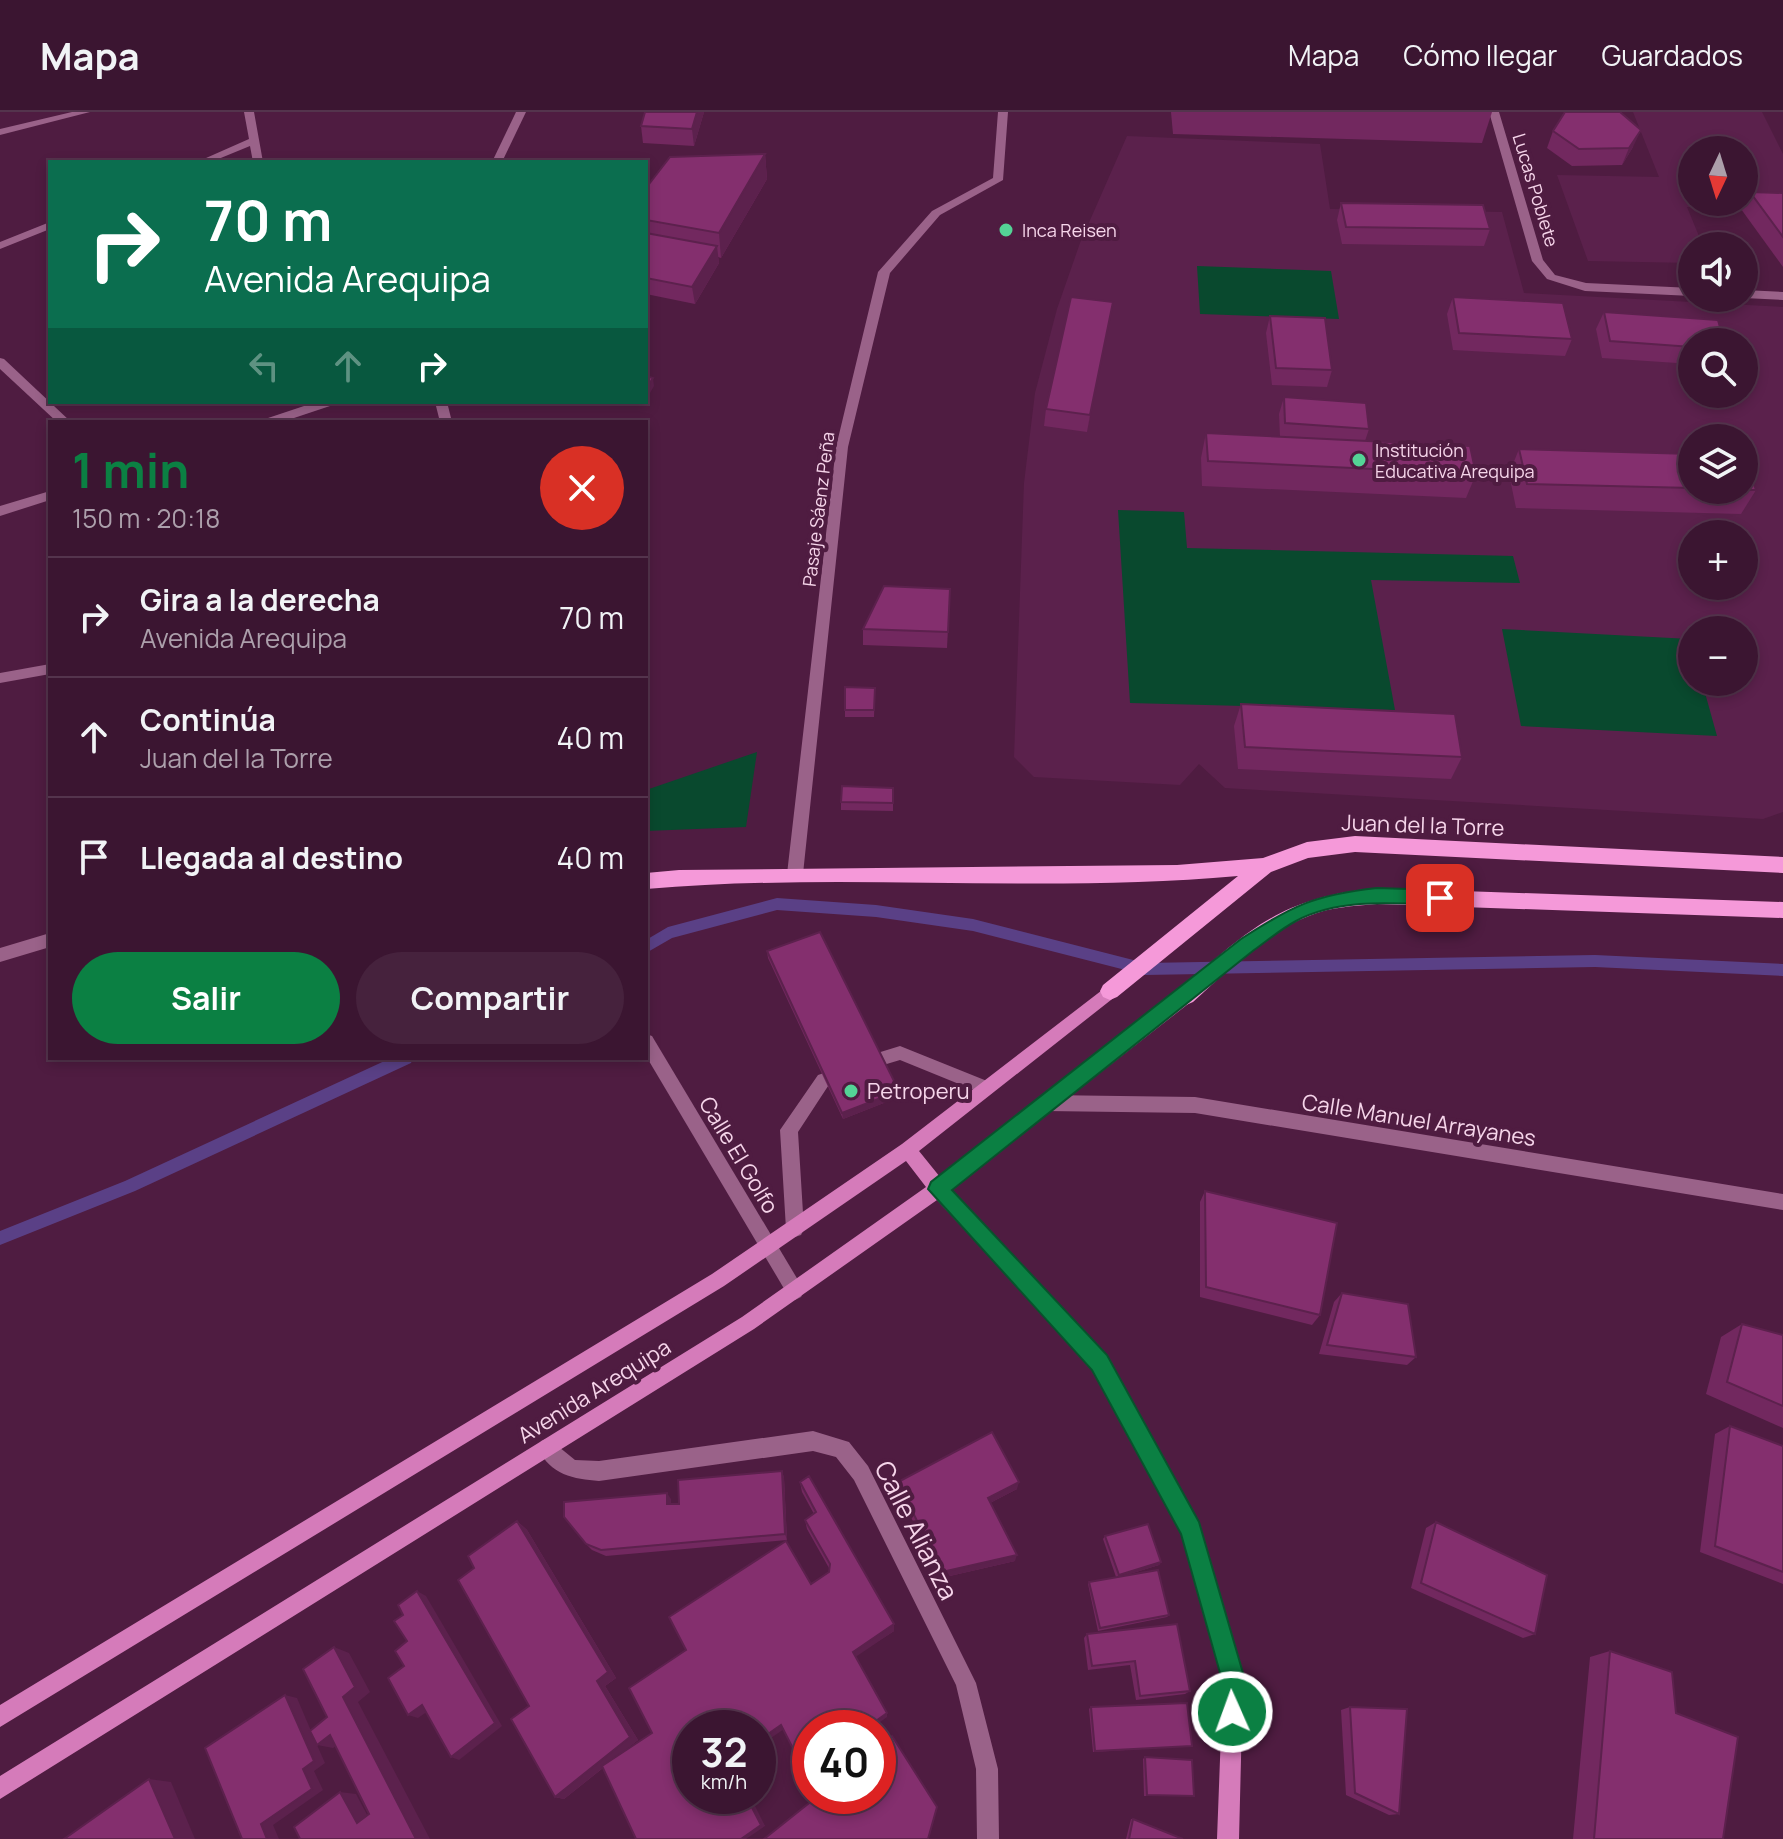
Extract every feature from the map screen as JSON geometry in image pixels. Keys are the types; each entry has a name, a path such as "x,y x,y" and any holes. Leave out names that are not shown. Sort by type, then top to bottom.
{"main road":[{"name":"Juan del la Torre","path":"1110,991 1264,866 1307,850 1355,844 1783,865"},
{"path":"648,881 795,874 1018,876 1203,872 1264,866"},
{"path":"1186,996 1247,944 1292,915 1333,901 1377,896 1783,910"},
{"name":"Avenida Arequipa","path":"0,1717 768,1247 908,1150 1110,991"},
{"name":"Avenida Arequipa","path":"0,1788 795,1291 938,1189 1186,996"},
{"path":"908,1150 938,1189 1100,1363 1191,1530 1233,1680 1228,1839"}],"street":[{"path":"0,132 85,112"},
{"path":"249,112 258,160"},
{"path":"498,160 521,112"},
{"name":"Pasaje Sáenz Peña","path":"795,874 842,447 884,272 936,213 998,180 1003,112"},
{"name":"Lucas Poblete","path":"1494,112 1538,261 1551,277 1585,287 1678,291"},
{"path":"207,160 255,140"},
{"path":"0,246 48,226"},
{"path":"1758,295 1783,296"},
{"path":"0,362 63,420"},
{"path":"272,420 292,408 317,404"},
{"path":"0,511 48,496"},
{"path":"0,678 48,669"},
{"path":"0,955 48,941"},
{"name":"Calle El Golfo","path":"648,1044 795,1291"},
{"path":"880,1059 900,1053 986,1088"},
{"path":"795,1229 789,1130 824,1080"},
{"name":"Calle Manuel Arrayanes","path":"1046,1103 1195,1105 1783,1202"},
{"name":"Calle Alianza","path":"548,1448 571,1469 599,1471 813,1441 842,1449 861,1473 966,1683 987,1769 988,1839"}],"shaded area":[{"path":"1633,112 1762,112 1783,154 1783,208 1758,208 1758,136 1678,136 1678,216 1691,216 1697,232 1678,232 1678,263 1588,261 1557,175 1659,177"},
{"name":"Institución Educativa Arequipa","path":"1127,136 1320,144 1330,209 1502,212 1524,293 1678,301 1678,312 1758,312 1758,306 1783,307 1783,812 1763,819 1225,788 1199,764 1180,785 1034,777 1014,757 1024,483 1035,393 1057,309 1080,243"}],"green space":[{"path":"1197,266 1331,271 1339,319 1200,314"},
{"path":"1118,510 1184,512 1187,548 1513,556 1520,583 1371,580 1395,710 1130,703"},
{"path":"1502,629 1678,638 1678,696 1706,696 1717,736 1521,726"},
{"path":"757,752 746,827 648,831 648,789"}],"building":[{"path":"645,112 697,112 692,129 641,126"},
{"path":"1565,112 1620,112 1641,130 1629,148 1579,149 1553,131"},
{"path":"765,154 719,233 648,220 648,185 670,157"},
{"path":"1758,192 1783,193 1783,237 1758,203"},
{"path":"1341,203 1483,205 1490,229 1346,227"},
{"path":"648,233 717,246 692,287 648,278"},
{"path":"1071,297 1113,302 1090,415 1046,409"},
{"path":"1453,297 1563,303 1572,339 1459,333"},
{"path":"1604,312 1718,320 1720,328 1678,328 1678,346 1610,341"},
{"path":"1270,316 1325,318 1332,370 1276,368"},
{"path":"1284,397 1366,403 1369,429 1285,423"},
{"path":"1206,433 1470,446 1476,474 1208,461"},
{"path":"1519,449 1678,454 1678,488 1527,484"},
{"path":"884,586 950,589 948,632 863,629"},
{"path":"845,687 875,688 874,710 845,710"},
{"path":"1241,704 1455,714 1462,757 1245,747"},
{"path":"842,786 893,788 893,803 841,802"},
{"path":"820,932 899,1091 842,1113 767,951"},
{"path":"1205,1191 1337,1223 1320,1315 1206,1287"},
{"path":"1342,1293 1408,1304 1416,1357 1327,1345"},
{"path":"1742,1324 1783,1335 1783,1406 1727,1382"},
{"path":"1730,1426 1783,1446 1783,1572 1715,1546"},
{"path":"992,1432 1019,1482 988,1498 1017,1555 942,1572 898,1482"},
{"path":"782,1471 785,1534 601,1550 586,1544 564,1517 564,1502 667,1493 667,1504 679,1504 678,1480"},
{"path":"809,1476 894,1624 853,1652 885,1710 792,1710 792,1747 781,1725 776,1728 776,1710 672,1710 672,1814 755,1814 761,1825 741,1839 636,1839 602,1766 652,1733 629,1688 686,1650 669,1617 786,1541 811,1584 829,1572 830,1564 805,1520 816,1512 800,1482"},
{"path":"517,1521 608,1672 597,1681 630,1737 555,1797 511,1719 529,1706 458,1580 474,1568 468,1556"},
{"path":"1436,1522 1547,1575 1535,1634 1421,1583"},
{"path":"1148,1524 1161,1562 1119,1575 1105,1536"},
{"path":"1158,1570 1169,1615 1100,1628 1089,1582"},
{"path":"417,1591 495,1723 451,1757 422,1705 408,1715 388,1678 404,1666 395,1651 407,1641 394,1621 403,1615 398,1605"},
{"path":"1177,1624 1190,1691 1140,1696 1135,1661 1092,1666 1087,1634"},
{"path":"334,1647 355,1687 343,1697 416,1839 300,1839 294,1827 340,1792 357,1823 369,1814 330,1735 317,1745 310,1731 327,1717 303,1669"},
{"path":"1610,1651 1672,1672 1676,1713 1738,1737 1723,1839 1594,1839"},
{"path":"285,1695 314,1761 303,1769 312,1789 261,1824 267,1839 242,1839 205,1748"},
{"path":"1187,1703 1192,1746 1095,1751 1091,1707"},
{"path":"1350,1707 1407,1709 1399,1814 1355,1793"},
{"path":"896,1742 937,1807 928,1839 764,1839 795,1814 896,1814"},
{"path":"1145,1757 1192,1760 1194,1796 1147,1795"},
{"path":"149,1779 175,1839 64,1839"},
{"path":"1133,1819 1183,1839 1129,1839"}],"waterway":[{"path":"648,946 668,933 777,904 876,911 973,925 1145,969 1595,961 1783,970"},
{"path":"0,1238 130,1186 402,1060"}],"place":[{"name":"Inca Reisen","path":"1006,230"},
{"name":"Institución Educativa Arequipa","path":"1359,460"},
{"name":"Petroperu","path":"851,1091"}],"route":[{"path":"1232,1712 1233,1680 1191,1530 1100,1363 938,1189 1186,996 1247,944 1292,915 1333,901 1377,896 1440,898"}]}
